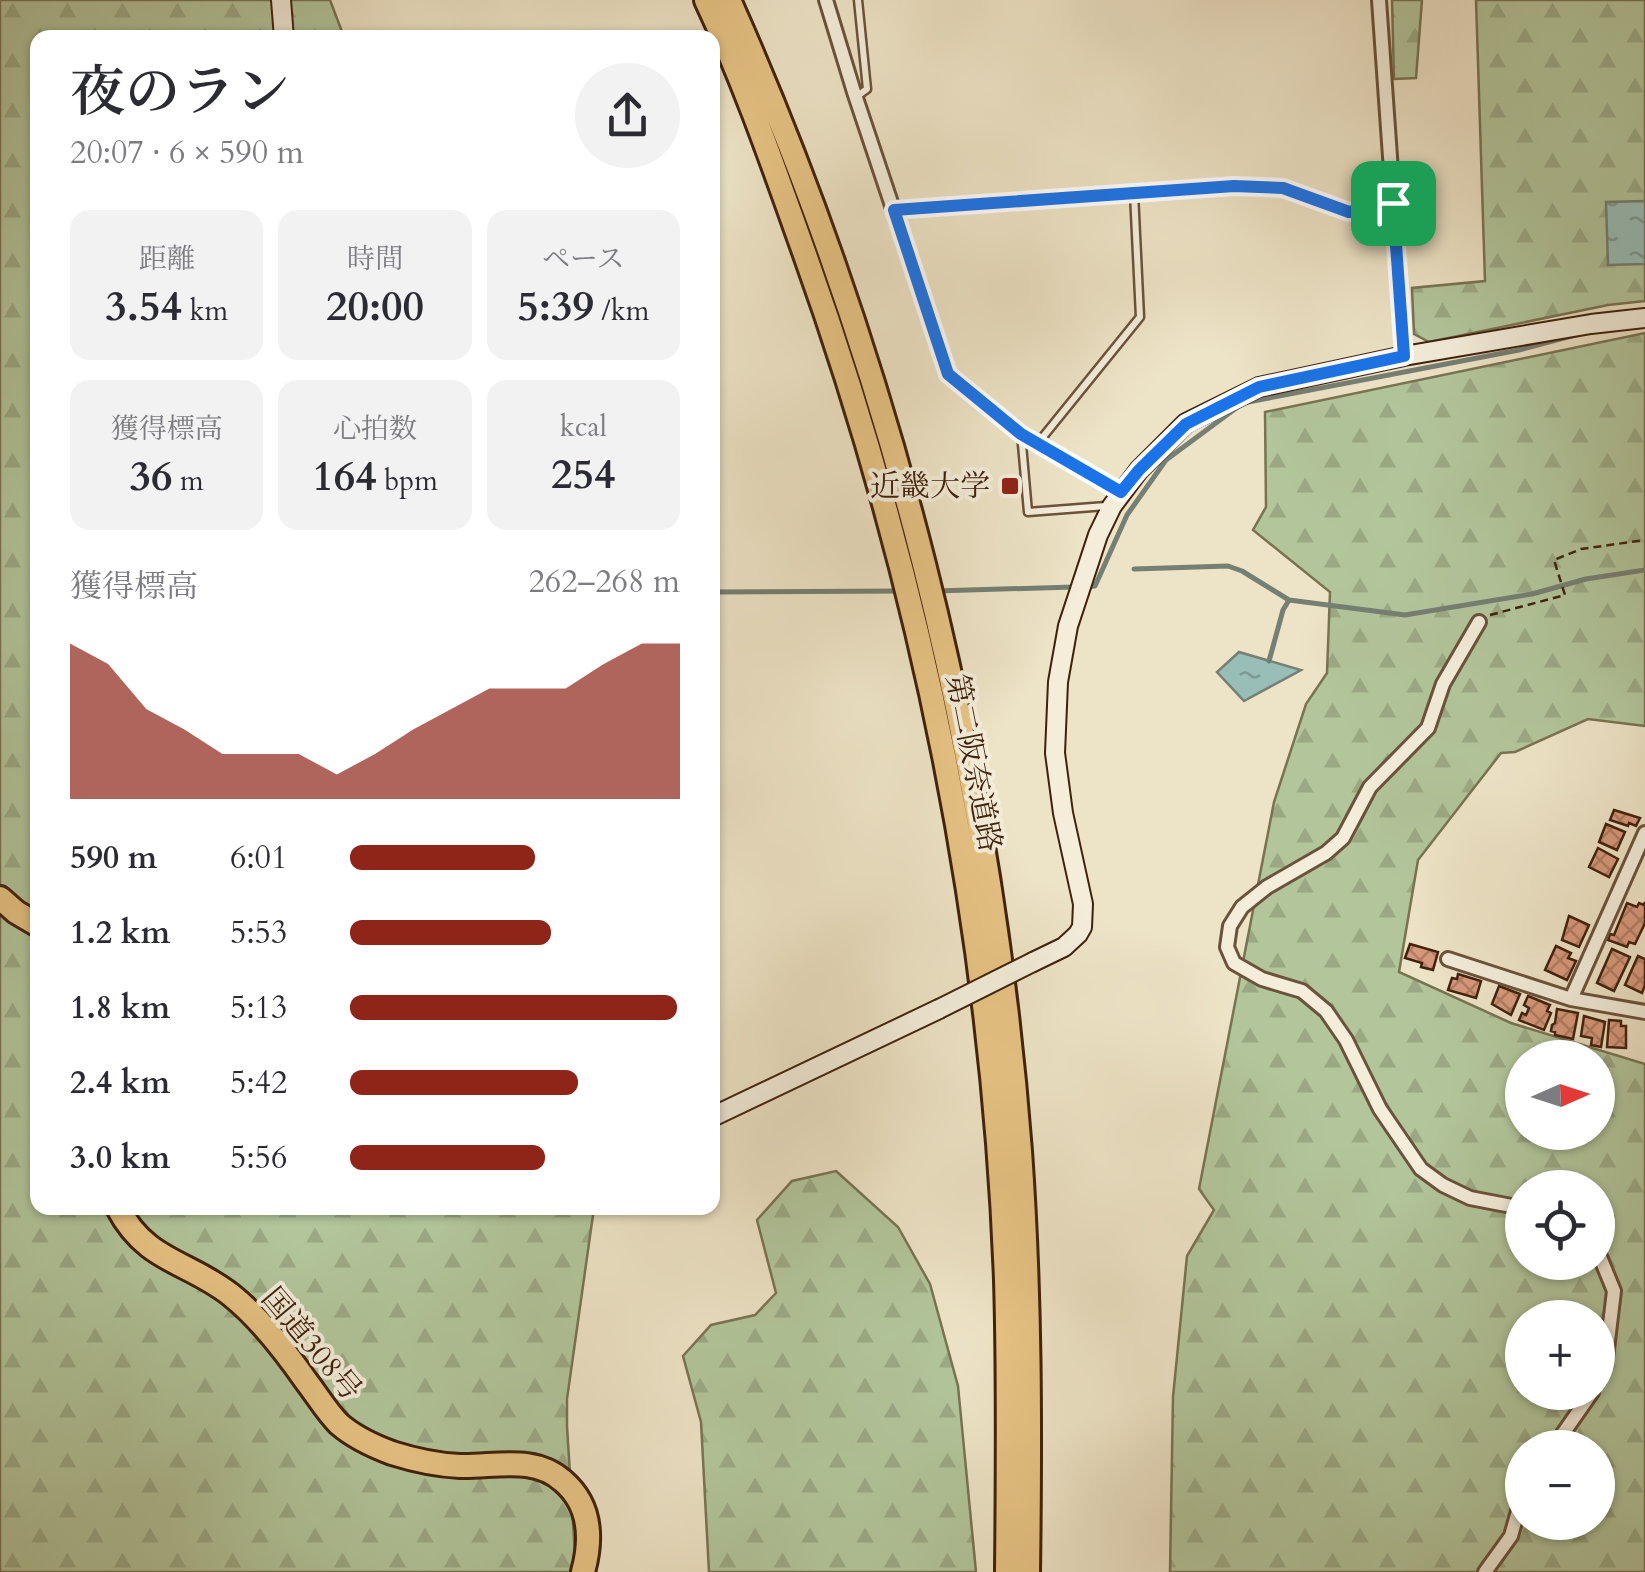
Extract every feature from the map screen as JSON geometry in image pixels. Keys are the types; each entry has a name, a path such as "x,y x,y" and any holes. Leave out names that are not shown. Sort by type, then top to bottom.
{"highway":[{"name":"第二阪奈道路","path":"706,0 719,30"},
{"name":"第二阪奈道路","path":"729,0 788,142 876,394 935,609 976,811 1009,1038 1021,1168 1030,1394 1028,1572"},
{"name":"第二阪奈道路","path":"720,33 766,143 856,401 913,613 952,797 974,928 998,1150 1009,1394 1007,1572"},
{"path":"0,898 30,920"},
{"name":"国道308号","path":"122,1215 150,1248 214,1284 247,1310 326,1410 354,1436 416,1459 459,1466 534,1466 562,1480 587,1519 588,1546 583,1572"}],"street":[{"path":"282,0 284,30"},
{"path":"826,0 948,374 1021,434 1117,499"},
{"path":"1379,0 1404,356"},
{"path":"720,1113 939,1010 1064,947 1078,934 1083,904 1062,814 1055,753 1058,682 1068,626 1098,535 1117,499 1139,470 1186,424 1259,387 1404,356 1645,318"},
{"path":"1479,622 1444,684 1428,728 1370,788 1343,838 1242,907 1230,926 1227,947 1234,963 1262,979 1302,990 1326,1011 1346,1040 1380,1108 1422,1169 1470,1198 1505,1205"},
{"path":"1570,999 1645,834"},
{"path":"1448,959 1570,999 1645,1012"},
{"path":"1485,1572 1508,1540"}],"lane":[{"path":"856,97 867,89 858,0"},
{"path":"894,210 1250,186 1283,188 1349,212 1393,203"},
{"path":"1038,444 1140,317 1134,193"},
{"path":"1021,434 1028,512 1117,499"}],"path":[{"path":"1479,622 1492,614 1565,596 1554,560 1581,548 1645,540"}],"green space":[{"path":"0,0 330,0 341,30 30,30 30,1215 593,1215 567,1399 575,1554 570,1572 0,1572"},
{"path":"1392,0 1422,0 1416,78 1394,79"},
{"path":"1476,0 1645,0 1645,301 1429,342 1414,334 1412,288 1485,281"},
{"path":"1645,333 1645,726 1588,719 1515,752 1501,753 1418,860 1399,972 1511,1023 1567,1040 1505,1040 1505,1150 1615,1150 1615,1055 1645,1064 1645,1572 1170,1572 1173,1397 1187,1256 1214,1210 1199,1189 1274,802 1306,704 1327,673 1330,592 1253,530 1266,507 1265,412"},
{"path":"836,1171 898,1227 930,1284 958,1386 976,1572 709,1572 701,1422 683,1356 711,1325 755,1315 776,1293 757,1220 792,1181"}],"water":[{"path":"1645,201 1645,264 1608,265 1606,202"},
{"path":"1239,652 1301,670 1244,701 1217,672"}],"building":[{"path":"1614,810 1640,818 1636,826 1610,820"},
{"path":"1606,824 1625,832 1617,850 1599,842"},
{"path":"1598,848 1618,859 1609,877 1589,867"},
{"path":"1645,902 1645,923 1635,944 1629,942 1627,947 1608,940 1610,934 1614,935 1627,903 1637,907"},
{"path":"1569,916 1589,925 1579,947 1562,940"},
{"path":"1410,944 1438,952 1433,970 1405,958"},
{"path":"1556,946 1571,953 1568,958 1576,961 1567,980 1545,970"},
{"path":"1612,949 1630,957 1614,991 1597,983"},
{"path":"1638,956 1645,959 1642,993 1625,985"},
{"path":"1458,974 1481,981 1476,998 1448,990"},
{"path":"1499,986 1520,994 1511,1015 1492,1004"},
{"path":"1528,996 1550,1005 1544,1030 1519,1020 1529,1008 1524,1005"},
{"path":"1557,1009 1578,1013 1573,1039 1551,1031"},
{"path":"1584,1016 1605,1022 1602,1040 1581,1036"},
{"path":"1609,1020 1621,1021 1621,1026 1626,1026 1626,1048 1615,1047 1615,1040 1608,1040"}],"waterway":[{"path":"1085,587 1095,586 1127,515 1166,460 1243,403 1519,350 1579,334"},
{"path":"1134,569 1228,566 1289,600 1405,615 1645,570"},
{"path":"935,591 1074,587"},
{"path":"720,592 899,591"},
{"path":"1269,661 1289,600"}],"place":[{"name":"近畿大学","path":"1010,486"}],"route":[{"path":"1234,186 1283,188 1349,212 1393,203 1404,356 1259,387 1186,424 1121,492 1021,434 948,374 894,210 1234,186"}]}
